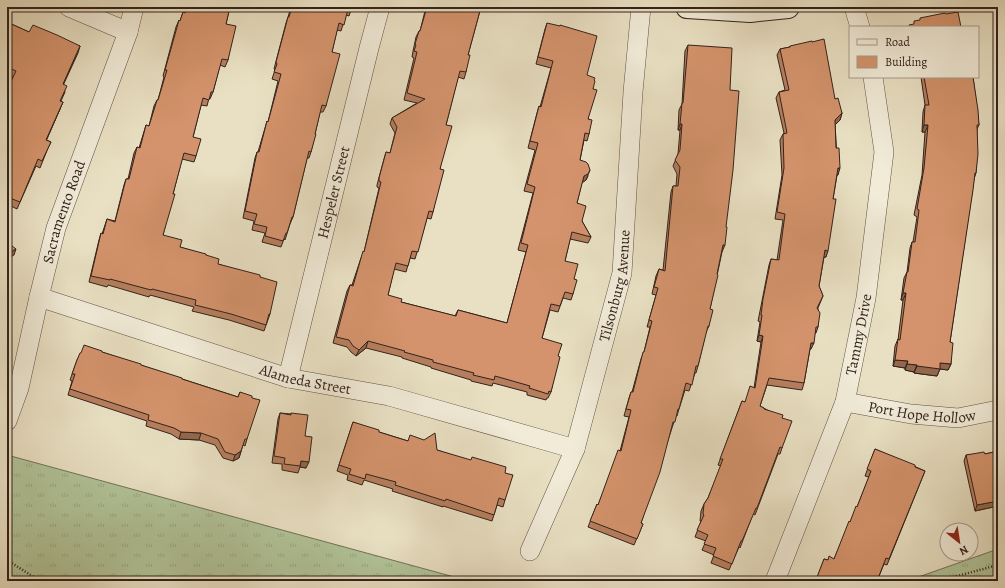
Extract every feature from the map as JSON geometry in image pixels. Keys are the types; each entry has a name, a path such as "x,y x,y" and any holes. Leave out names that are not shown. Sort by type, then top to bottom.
{"street":[{"path":"69,7 128,32"},
{"name":"Sacramento Road","path":"7,421 19,388 56,228 128,32 134,7"},
{"name":"Hespeler Street","path":"288,378 380,7"},
{"name":"Tilsonburg Avenue","path":"530,551 575,449 622,273 633,92 642,7"},
{"path":"687,7 750,11 788,7"},
{"path":"854,7 860,26"},
{"name":"Tammy Drive","path":"775,581 845,402 866,298 884,152 873,78"},
{"name":"Alameda Street","path":"39,297 288,378 389,396 575,449"},
{"name":"Port Hope Hollow","path":"845,402 911,414 958,418 998,410"}],"path":[{"path":"7,560 40,581"},
{"path":"939,581 998,565"}],"green space":[{"path":"7,455 469,581 7,581"},
{"path":"998,549 998,581 907,581 961,562 979,562 979,556"}],"building":[{"path":"187,7 230,7 226,24 236,26 228,60 222,59 213,92 211,92 209,100 203,98 193,137 201,139 196,156 184,153 173,194 175,194 163,235 182,240 180,247 219,259 218,264 260,275 260,277 277,282 266,325 195,305 196,300 110,279 91,276 101,233 103,234 107,219 115,222 126,179 129,179 137,147 140,148 146,125 149,126 158,100 179,20 180,21 183,12 185,13"},
{"path":"292,7 352,7 351,10 348,9 344,25 339,23 332,52 340,54 326,106 322,105 316,134 311,152 309,151 293,217 283,241 265,236 267,227 254,224 257,214 245,211 257,152 259,152 281,74 274,72"},
{"path":"427,7 481,7 468,55 470,55 466,72 460,71 446,125 452,126 440,169 444,170 433,212 429,211 418,252 412,251 408,266 396,263 388,295 402,299 401,302 456,316 458,310 507,323 528,245 521,243 535,187 527,184 538,143 530,141 553,61 538,57 547,23 560,25 597,36 587,75 595,78 593,89 597,90 588,119 592,120 589,134 585,133 580,160 588,164 590,170 588,174 584,176 577,203 586,206 582,221 591,237 572,232 565,261 578,264 574,279 577,280 573,294 565,292 560,306 551,304 542,338 562,344 558,356 560,357 551,392 549,391 548,394 529,388 530,386 495,376 494,380 473,375 474,373 433,362 433,360 368,341 359,350 353,346 349,340 336,337 350,285 353,286 363,251 364,252 381,182 379,181 379,178 386,152 390,153 397,127 392,118 425,99 407,93 417,52 414,51 415,44"},
{"path":"958,12 961,26 909,25 914,24 914,21 920,20 920,18"},
{"path":"7,22 29,32 33,25 80,46 63,84 67,86 60,101 63,102 46,140 51,142 42,161 38,159 20,202 7,197 7,90 16,71 7,67"},
{"path":"824,39 835,99 838,98 842,113 835,120 836,148 839,148 840,168 838,168 833,199 836,199 828,251 825,250 819,286 823,296 817,308 820,313 818,327 816,327 814,343 811,343 804,383 769,378 760,406 764,409 783,415 782,418 792,421 782,448 780,447 757,508 732,564 713,556 716,548 704,544 708,535 697,530 704,515 704,504 708,498 723,459 720,459 742,401 745,402 750,386 755,388 763,336 759,335 763,299 771,259 779,260 785,214 777,212 784,168 783,134 787,133 779,92 789,90 780,49"},
{"path":"688,45 732,48 730,90 739,91 733,170 725,245 723,245 710,309 713,310 709,326 698,366 696,366 692,385 686,383 675,422 673,422 660,472 641,523 643,524 637,539 590,521 597,504 598,505 618,450 621,451 631,410 626,409 631,392 633,392 652,321 649,320 658,288 654,287 659,269 665,271 673,186 678,186 680,167 675,160 680,150 682,124 680,124"},
{"path":"924,78 973,78 979,125 977,125 978,154 976,173 950,342 953,343 951,364 940,363 940,369 907,364 908,361 895,360 898,339 900,340 906,293 903,293 908,272 912,242 915,242 919,210 917,209 924,168 928,125 924,125 925,105 929,105"},
{"path":"7,242 16,249 7,254"},
{"path":"84,345 238,397 240,392 260,400 247,439 245,439 241,451 235,455 225,452 218,439 201,433 181,432 174,428 148,420 149,415 70,389 75,374 72,374"},
{"path":"280,413 291,415 291,413 308,415 305,436 312,437 309,462 301,461 300,466 284,464 285,458 274,456"},
{"path":"353,422 408,441 410,435 424,440 435,433 437,450 471,460 472,457 506,467 505,473 513,475 505,500 499,498 494,515 446,499 445,501 395,485 396,482 366,474 365,479 349,474 351,469 339,465"},
{"path":"875,449 915,465 915,467 925,471 889,559 886,558 877,581 820,581 821,578 817,577 824,559 828,560 829,556 834,559 849,521 850,522 856,506 857,507 871,471 867,469"},
{"path":"998,451 998,501 977,505 966,455 984,452 985,454"}]}
